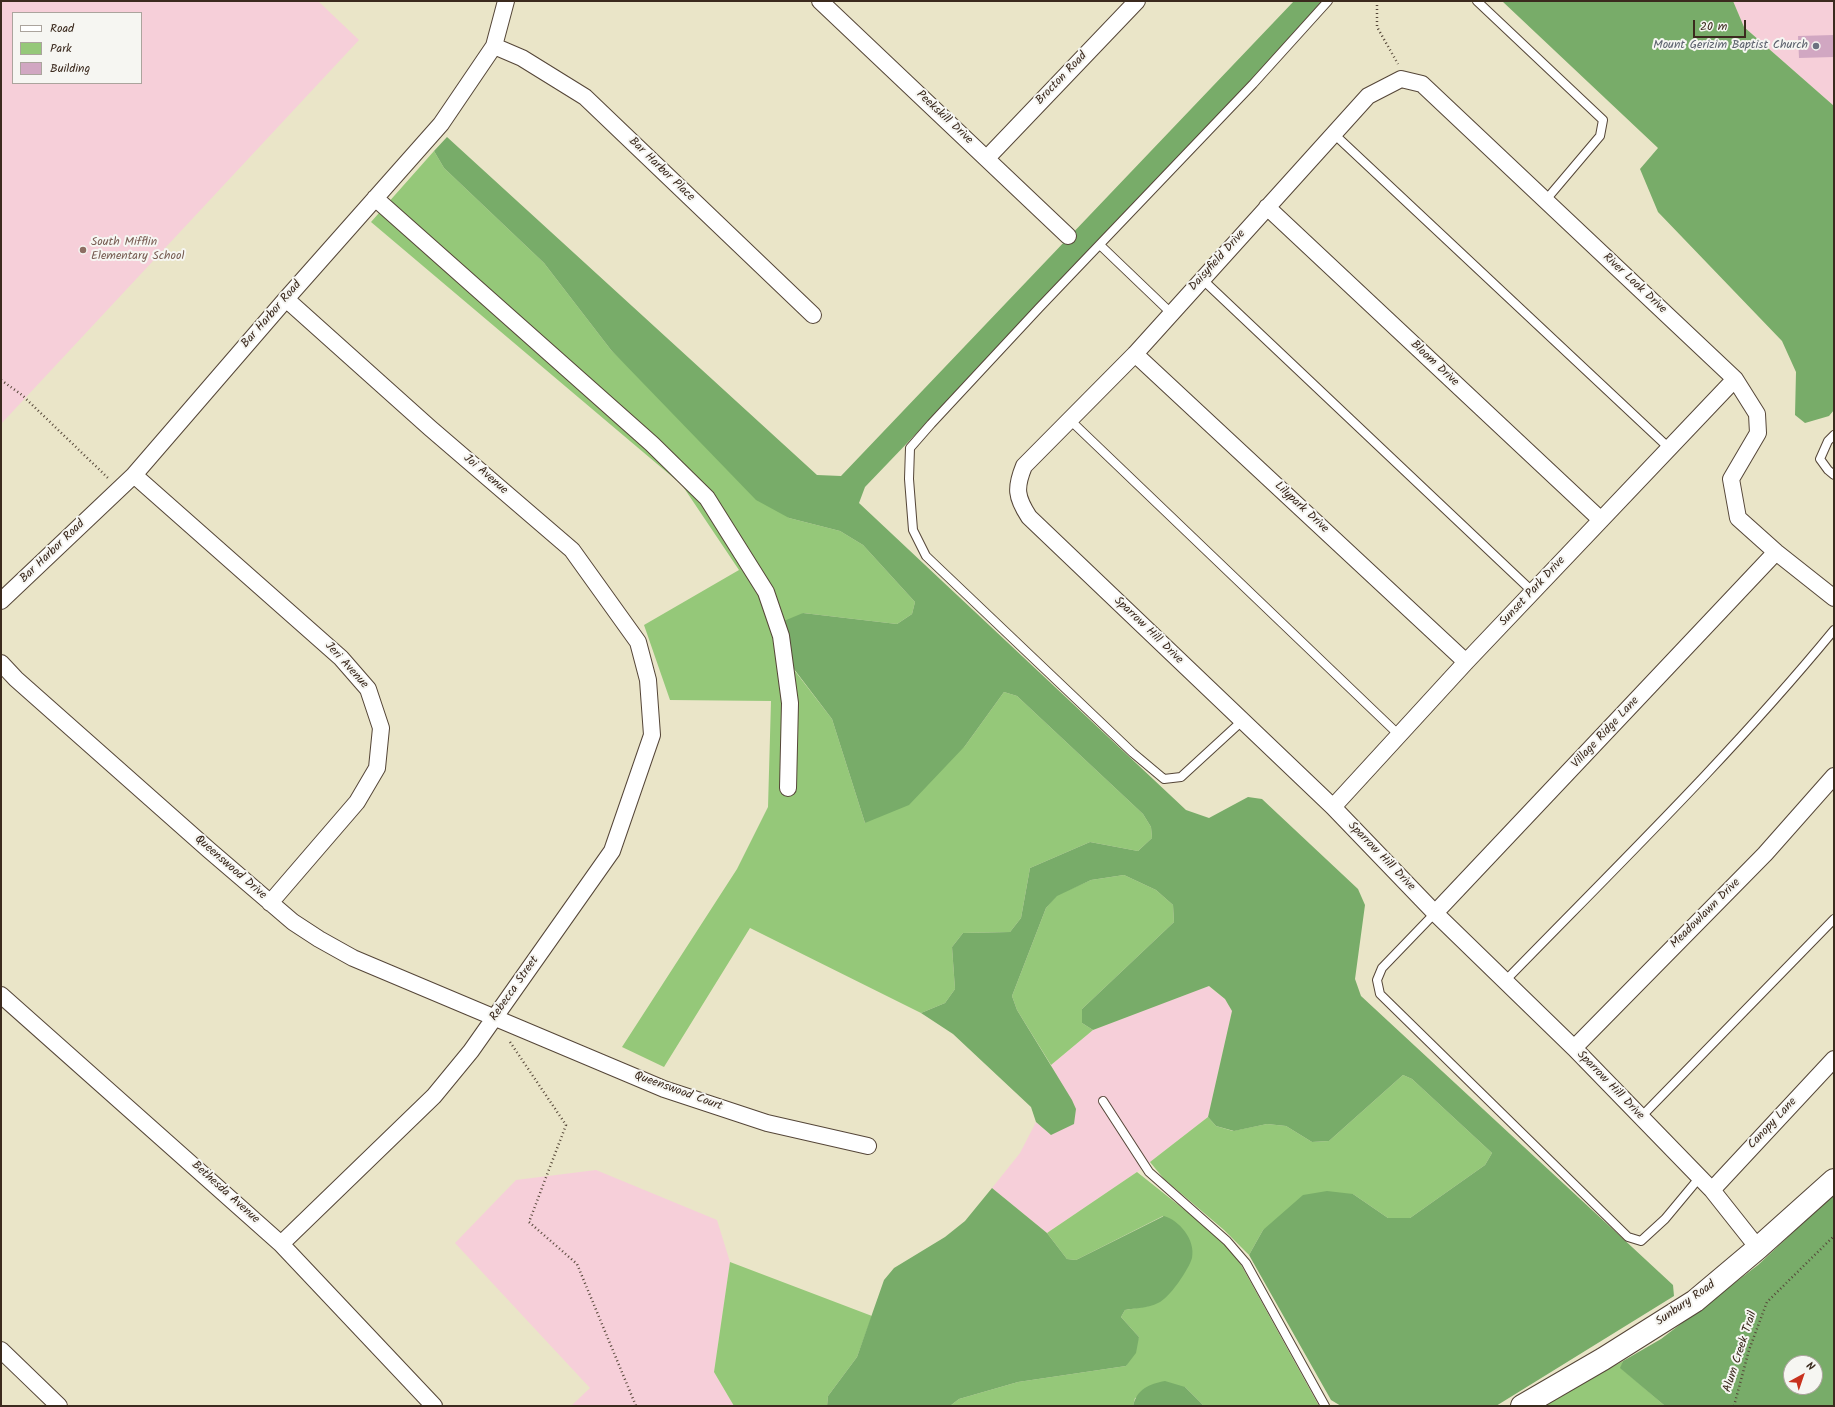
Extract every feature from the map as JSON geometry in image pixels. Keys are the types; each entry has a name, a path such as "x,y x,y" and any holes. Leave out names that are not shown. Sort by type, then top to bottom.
{"main road":[{"name":"Sunbury Road","path":"1522,1406 1603,1359 1695,1301 1758,1248 1834,1180"}],"street":[{"name":"Bar Harbor Road","path":"1,602 134,475 286,299 441,124 494,46 506,1"},
{"name":"Peekskill Drive","path":"820,1 1068,236"},
{"name":"Brocton Road","path":"987,158 1137,1"},
{"name":"Bar Harbor Place","path":"494,46 522,58 585,97 813,315"},
{"name":"River Look Drive","path":"1401,79 1422,84 1735,379 1757,414 1758,433 1731,479 1738,518 1776,552"},
{"name":"Daisyfield Drive","path":"1024,466 1135,354 1368,96 1401,79"},
{"path":"375,198 652,444 707,498 766,592 781,636 790,703 788,788"},
{"name":"Bloom Drive","path":"1267,207 1601,520"},
{"name":"Joi Avenue","path":"286,299 430,428 572,550 638,642 648,680"},
{"name":"Lilypark Drive","path":"1135,354 1466,662"},
{"name":"Sunset Park Drive","path":"1333,807 1466,662 1735,379"},
{"name":"Sparrow Hill Drive","path":"1024,466 1018,483 1019,502 1029,517 1333,807 1435,913 1574,1048 1712,1190 1758,1248"},
{"name":"Jeri Avenue","path":"134,475 341,658 368,689 381,728 377,768 358,802 270,903"},
{"path":"1776,552 1834,598"},
{"name":"Village Ridge Lane","path":"1435,913 1776,552"},
{"name":"Queenswood Drive","path":"1,663 16,679 270,903 306,931 353,958 494,1019"},
{"name":"Rebecca Street","path":"281,1244 434,1096 471,1051 612,851 652,735 648,680"},
{"name":"Meadowlawn Drive","path":"1574,1048 1765,854 1834,776"},
{"name":"Bethesda Avenue","path":"1,995 281,1244 434,1406"},
{"name":"Queenswood Court","path":"494,1019 664,1089 767,1123 868,1146"},
{"name":"Canopy Lane","path":"1712,1190 1834,1059"},
{"path":"1,1350 59,1406"}],"lane":[{"path":"1242,721 1181,777 1164,779 1132,753 926,556 913,530 909,479 910,448 963,389 1328,1"},
{"path":"1477,1 1603,120 1600,136 1545,201"},
{"path":"1334,134 1669,448"},
{"path":"1100,245 1171,313"},
{"path":"1202,279 1533,592"},
{"path":"1070,420 1400,735"},
{"path":"1834,435 1828,441 1820,459 1828,470 1834,475"},
{"path":"1505,981 1732,748 1798,674 1834,630"},
{"path":"1435,913 1382,968 1377,980 1380,994 1628,1237 1641,1241 1665,1219 1700,1177"},
{"path":"1641,1117 1834,919"},
{"path":"1103,1101 1149,1172 1227,1241 1246,1263 1325,1406"}],"path":[{"path":"1376,1 1377,27 1398,62 1401,79"},
{"path":"1,380 9,384 26,399 120,489"},
{"path":"494,1019 566,1125 529,1222 577,1264 636,1406"},
{"name":"Alum Creek Trail","path":"1734,1406 1749,1350 1767,1302 1834,1236"}],"shaded area":[{"name":"South Mifflin Elementary School","path":"1,1 318,1 359,40 1,424"},
{"path":"1733,1 1834,1 1834,106 1744,27"},
{"path":"1208,986 1225,999 1232,1011 1208,1117 1137,1172 1047,1233 992,1188 1020,1153 1036,1122 1051,1135 1076,1109 1051,1065 1093,1030"},
{"path":"596,1170 717,1220 730,1262 714,1372 734,1406 571,1406 590,1388 455,1243 516,1180"}],"green space":[{"path":"1294,1 1331,1 865,487 859,503 1186,810 1209,818 1248,797 1262,799 1358,889 1365,905 1355,979 1361,996 1673,1285 1674,1296 1496,1406 1341,1406 1331,1400 1249,1255 1263,1230 1303,1195 1327,1191 1353,1194 1388,1218 1410,1218 1485,1165 1492,1153 1412,1079 1403,1075 1329,1141 1312,1142 1286,1126 1267,1124 1234,1131 1216,1126 1208,1117 1232,1011 1225,999 1209,986 1093,1030 1082,1023 1082,1009 1174,922 1173,905 1156,890 1124,875 1091,880 1057,896 1046,908 1012,996 1017,1010 1072,1100 1076,1109 1074,1124 1051,1135 1036,1122 1031,1107 953,1034 921,1013 945,1003 955,989 952,947 963,933 1010,932 1021,918 1030,868 1090,842 1138,851 1152,838 1151,827 1143,814 1017,696 1004,692 965,746 909,805 865,823 832,719 781,652 772,634 779,623 803,613 897,624 912,614 915,602 863,545 840,531 789,518 756,500 611,350 544,263 444,168 434,151 447,137 817,475 841,476"},
{"path":"1502,1 1733,1 1744,27 1834,106 1834,410 1829,416 1805,423 1795,415 1796,372 1782,341 1658,212 1640,169 1658,148"},
{"path":"434,151 444,168 544,263 611,350 789,518 840,531 863,545 915,602 912,614 897,624 803,613 781,653 832,719 865,823 965,746 1004,692 1017,696 1143,814 1151,827 1152,838 1138,851 1090,842 1030,868 1021,918 1010,932 963,933 952,947 955,989 945,1003 921,1013 750,928 664,1067 622,1047 737,869 768,807 771,701 670,700 644,625 739,570 682,485 371,222"},
{"path":"1124,875 1156,890 1173,905 1174,922 1082,1009 1082,1023 1093,1030 1051,1065 1017,1010 1012,996 1046,908 1057,895 1091,880"},
{"path":"1403,1075 1412,1079 1492,1153 1485,1165 1410,1218 1388,1218 1353,1194 1263,1230 1249,1255 1224,1230 1164,1179 1150,1162 1208,1117 1216,1126 1233,1131 1267,1124 1286,1126 1312,1142 1329,1141"},
{"path":"1137,1172 1215,1234 1239,1261 1319,1406 1204,1406 1185,1387 1135,1398 1133,1406 950,1406 959,1399 1018,1382 1126,1366 1139,1337 1121,1317 1125,1310 1148,1306 1163,1216 1076,1260 1067,1259 1047,1233"},
{"path":"992,1188 1047,1233 1067,1259 1076,1260 1164,1216 1170,1218 1181,1226 1189,1238 1193,1251 1190,1263 1183,1276 1168,1296 1158,1303 1142,1308 1125,1310 1121,1317 1139,1337 1136,1353 1126,1366 1018,1382 959,1399 950,1406 827,1406 828,1396 857,1357 884,1280 894,1268 945,1237 965,1221"},
{"path":"1834,1194 1834,1406 1665,1406 1620,1368 1623,1361 1661,1339 1758,1265"},
{"path":"730,1262 872,1316 857,1357 828,1396 827,1406 734,1406 714,1372"},
{"path":"1623,1361 1621,1368 1665,1406 1542,1406"},
{"path":"1165,1381 1185,1387 1204,1406 1133,1406 1137,1395 1144,1388"}],"building":[{"name":"Mount Gerizim Baptist Church","path":"1834,35 1834,57 1799,58 1798,36"}],"place":[{"name":"Mount Gerizim Baptist Church","path":"1816,46"},
{"name":"South Mifflin Elementary School","path":"83,250"}]}
